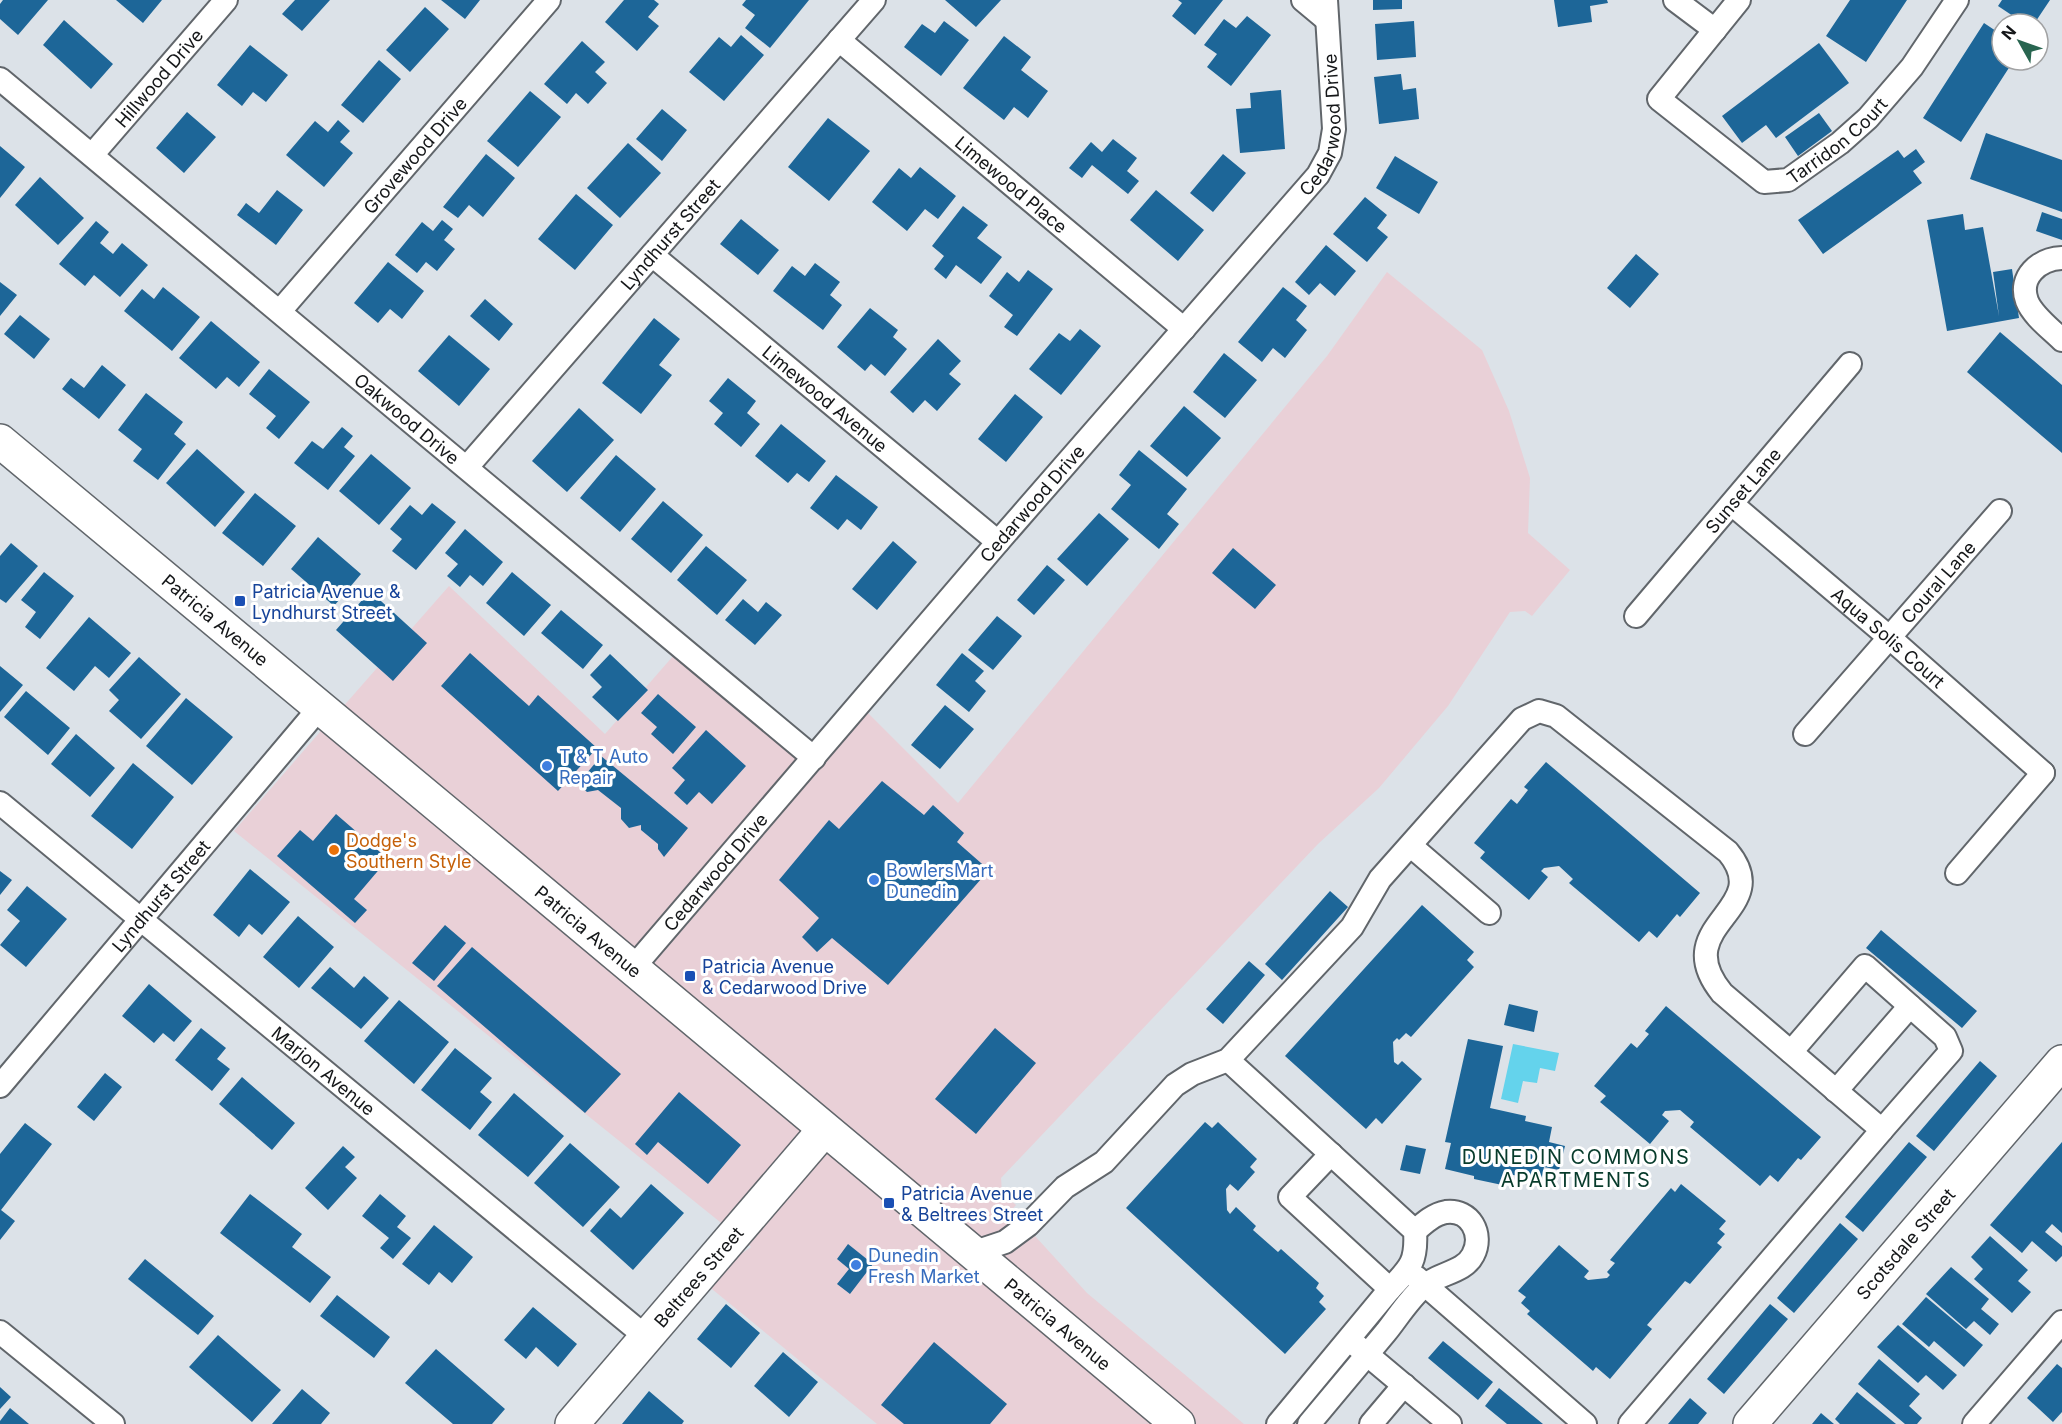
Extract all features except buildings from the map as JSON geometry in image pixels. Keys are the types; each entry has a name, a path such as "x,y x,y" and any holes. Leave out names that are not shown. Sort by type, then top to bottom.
{"street":[{"name":"Hillwood Drive","path":"92,155 226,0"},
{"name":"Grovewood Drive","path":"280,311 549,0"},
{"name":"Lyndhurst Street","path":"467,467 874,0"},
{"path":"1303,0 1327,10"},
{"path":"1675,0 1715,30 1739,0"},
{"name":"Tarridon Court","path":"1715,30 1659,99 1764,182 1788,180 1840,143 1868,118 1912,67 1957,0"},
{"name":"Cedarwood Drive","path":"632,969 1318,175 1330,153 1334,129 1327,10"},
{"name":"Limewood Place","path":"839,40 1184,329"},
{"name":"Oakwood Drive","path":"0,79 814,758"},
{"name":"Limewood Avenue","path":"652,255 999,542"},
{"path":"2062,258 2041,264 2030,273 2025,288 2028,302 2062,340"},
{"name":"Sunset Lane","path":"1636,616 1733,505 1850,364"},
{"name":"Patricia Avenue","path":"0,441 321,706 824,1130 1178,1424"},
{"name":"Aqua Solis Court","path":"1733,505 2052,773"},
{"name":"Coural Lane","path":"1805,734 2000,511"},
{"name":"Lyndhurst Street","path":"0,1086 321,706"},
{"path":"972,1253 1005,1242 1028,1225 1065,1187 1104,1162 1176,1085 1192,1074 1227,1060 1352,927 1380,879 1522,719 1539,711 1556,716 1728,852 1737,863 1741,876 1741,890 1735,904 1710,935 1706,949 1706,965 1712,980 1722,993 1882,1130"},
{"path":"1957,873 2052,773"},
{"name":"Marjon Avenue","path":"0,803 646,1338"},
{"path":"1411,846 1489,913"},
{"path":"1630,1424 1951,1051 1945,1037 1865,966 1791,1052"},
{"path":"1836,1091 1910,1006"},
{"path":"1227,1060 1415,1231 1417,1277 1367,1354 1309,1424"},
{"name":"Scotsdale Street","path":"1750,1424 2062,1062"},
{"name":"Beltrees Street","path":"572,1424 824,1130"},
{"path":"1331,1154 1290,1197 1390,1288"},
{"path":"1278,1424 1390,1288 1417,1277 1461,1267 1472,1258 1478,1246 1478,1235 1473,1225 1466,1217 1456,1212 1436,1215 1415,1231"},
{"path":"1417,1277 1585,1424"},
{"path":"1974,1424 2062,1322"},
{"path":"0,1332 113,1424"},
{"path":"1350,1339 1450,1424"},
{"path":"1371,1424 1404,1385"}],"shaded area":[{"path":"1387,272 1482,350 1509,411 1530,478 1528,533 1570,570 1532,616 1525,611 1510,612 1448,706 1379,788 1318,844 1001,1178 1002,1193 1016,1205 1005,1218 1010,1223 998,1232 974,1240 649,969 868,713 958,803 1327,356"},
{"path":"449,586 605,734 674,655 797,758 630,953 341,709"},
{"path":"326,725 807,1130 725,1226 234,831"},
{"path":"826,1146 1160,1424 877,1424 707,1285 725,1265 751,1247 745,1241"},
{"path":"1035,1236 1087,1293 1244,1424 1195,1424 996,1258 1013,1252"}],"water":[{"path":"1513,1044 1559,1053 1555,1071 1540,1068 1537,1083 1523,1081 1518,1103 1501,1099"}],"place":[{"name":"Patricia Avenue & Lyndhurst Street","path":"240,601"},
{"name":"T & T Auto Repair","path":"547,766"},
{"name":"Dodge's Southern Style","path":"334,850"},
{"name":"BowlersMart Dunedin","path":"874,880"},
{"name":"Patricia Avenue & Cedarwood Drive","path":"690,976"},
{"name":"Patricia Avenue & Beltrees Street","path":"889,1203"},
{"name":"Dunedin Fresh Market","path":"856,1265"}],"district":[{"name":"DUNEDIN COMMONS APARTMENTS","path":"1576,1168"}]}
